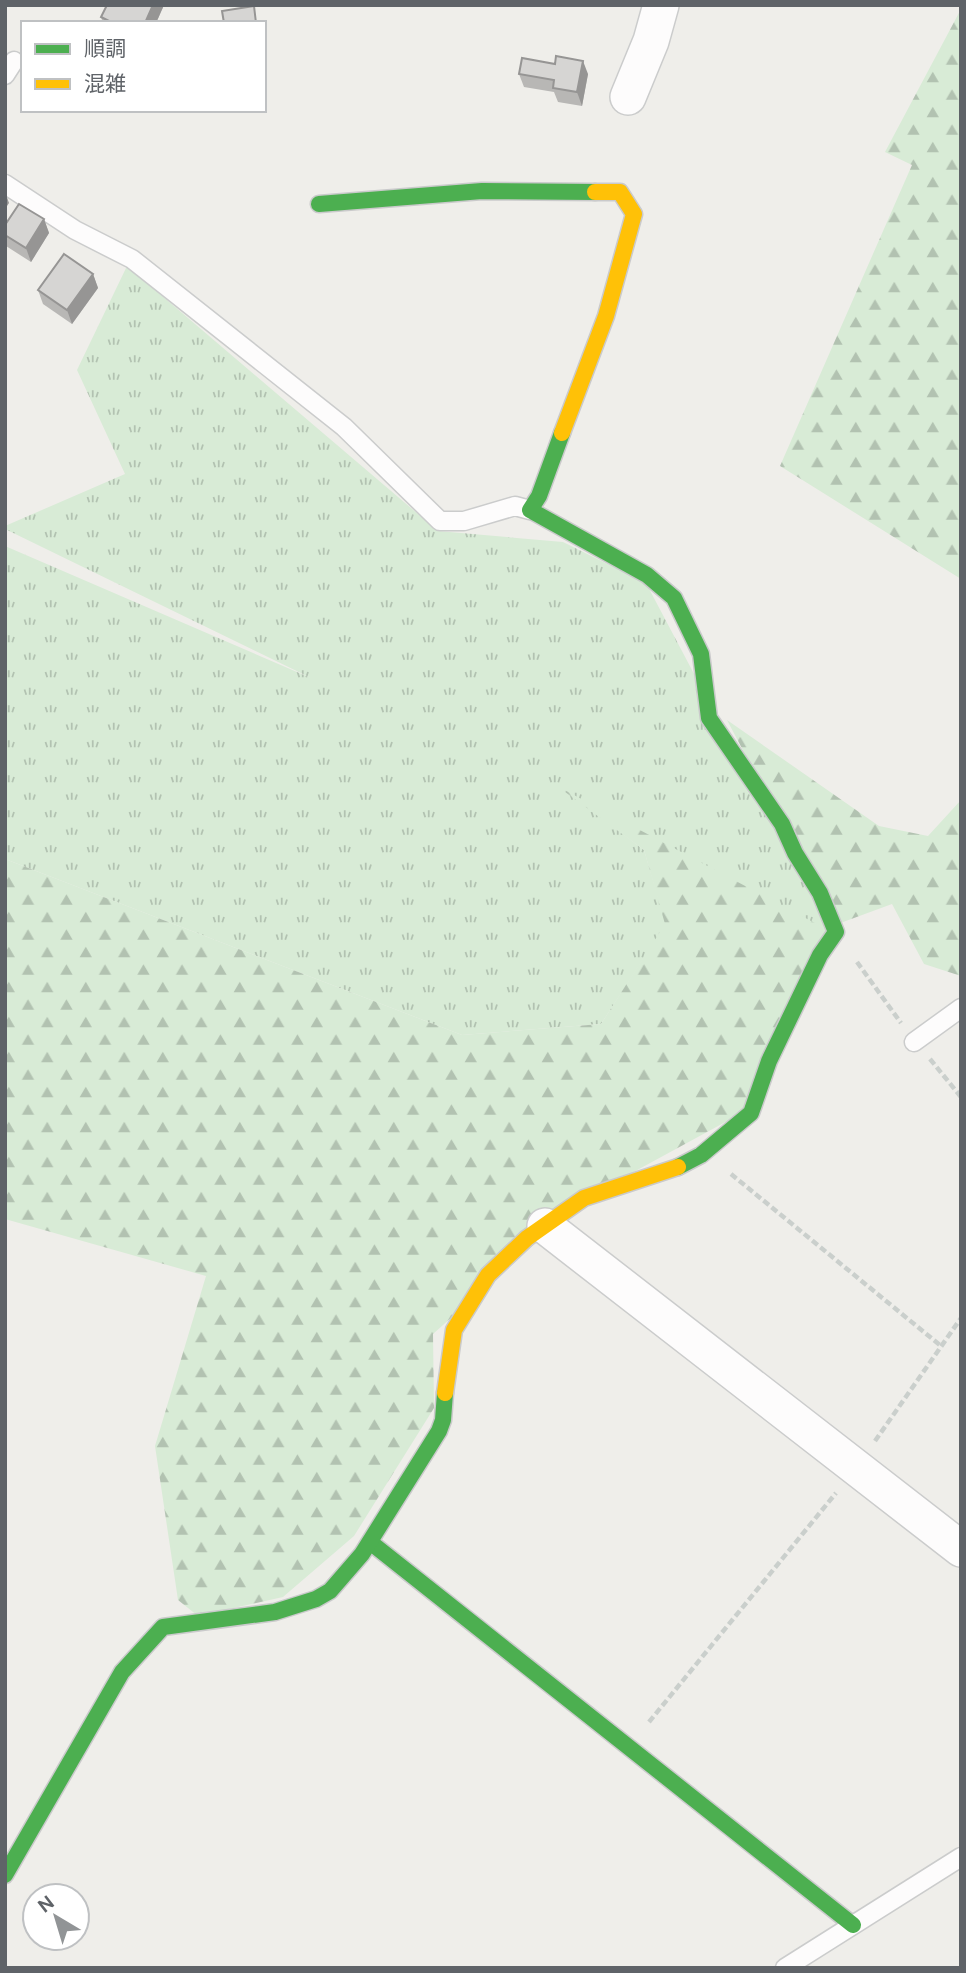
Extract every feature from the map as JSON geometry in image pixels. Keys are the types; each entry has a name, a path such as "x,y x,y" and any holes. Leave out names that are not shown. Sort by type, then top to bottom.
{"street":[{"path":"628,97 651,41 661,5"},
{"path":"5,1875 122,1672 163,1628 250,1616 300,1605 329,1592 355,1564 443,1420 446,1377 454,1330 488,1275 527,1238 584,1198 684,1165 701,1155 751,1113 769,1061 820,955 836,932 820,893 795,853 782,824 709,718 701,654 674,598 647,575 530,510 539,496 606,316 634,214 620,192 482,191 319,204"},
{"path":"545,1226 961,1549"},
{"path":"370,1542 853,1924"}],"lane":[{"path":"5,184 75,230 132,259 344,428 440,521 464,521 515,506 530,510"},
{"path":"914,1042 961,1008"},
{"path":"785,1968 961,1857"}],"path":[{"path":"836,932 914,1042 961,1097"},
{"path":"701,1155 726,1170 941,1346"},
{"path":"629,1747 856,1468 961,1318"}],"green space":[{"path":"961,9 961,579 780,466 912,165 885,152"},
{"path":"127,266 438,531 563,542 646,583 830,931 607,822 644,850 666,924 601,1024 462,1035 5,859 5,546 311,678 5,529 5,526 125,474 77,370"},
{"path":"727,720 879,826 928,836 961,800 961,976 924,964 892,904 835,925"},
{"path":"557,786 830,931 753,1107 584,1199 433,1334 434,1408 354,1536 283,1597 198,1616 178,1600 155,1446 206,1276 5,1219 5,859 462,1035 601,1024 665,924 644,850"}],"building":[{"path":"107,5 153,5 146,21 109,21 101,17"},
{"path":"254,6 256,21 224,21 222,11"},
{"path":"556,56 583,61 577,92 553,88 554,80 519,74 522,58 555,64"},
{"path":"19,204 44,219 26,248 5,235 5,225"},
{"path":"64,254 93,274 67,310 38,290"}],"traffic: fast":[{"path":"319,204 482,191 595,192"},
{"path":"562,433 539,496 530,510 647,575 674,598 701,654 709,718 782,824 795,853 820,893 836,932 820,955 769,1061 751,1113 701,1155 678,1167"},
{"path":"5,1875 122,1672 163,1627 275,1612 316,1599 330,1591 362,1554 439,1431 443,1420 445,1393"},
{"path":"370,1542 853,1925"}],"traffic: slow":[{"path":"562,433 606,316 634,214 620,192 595,192"},
{"path":"445,1393 454,1330 488,1275 527,1238 584,1198 678,1167"}]}
